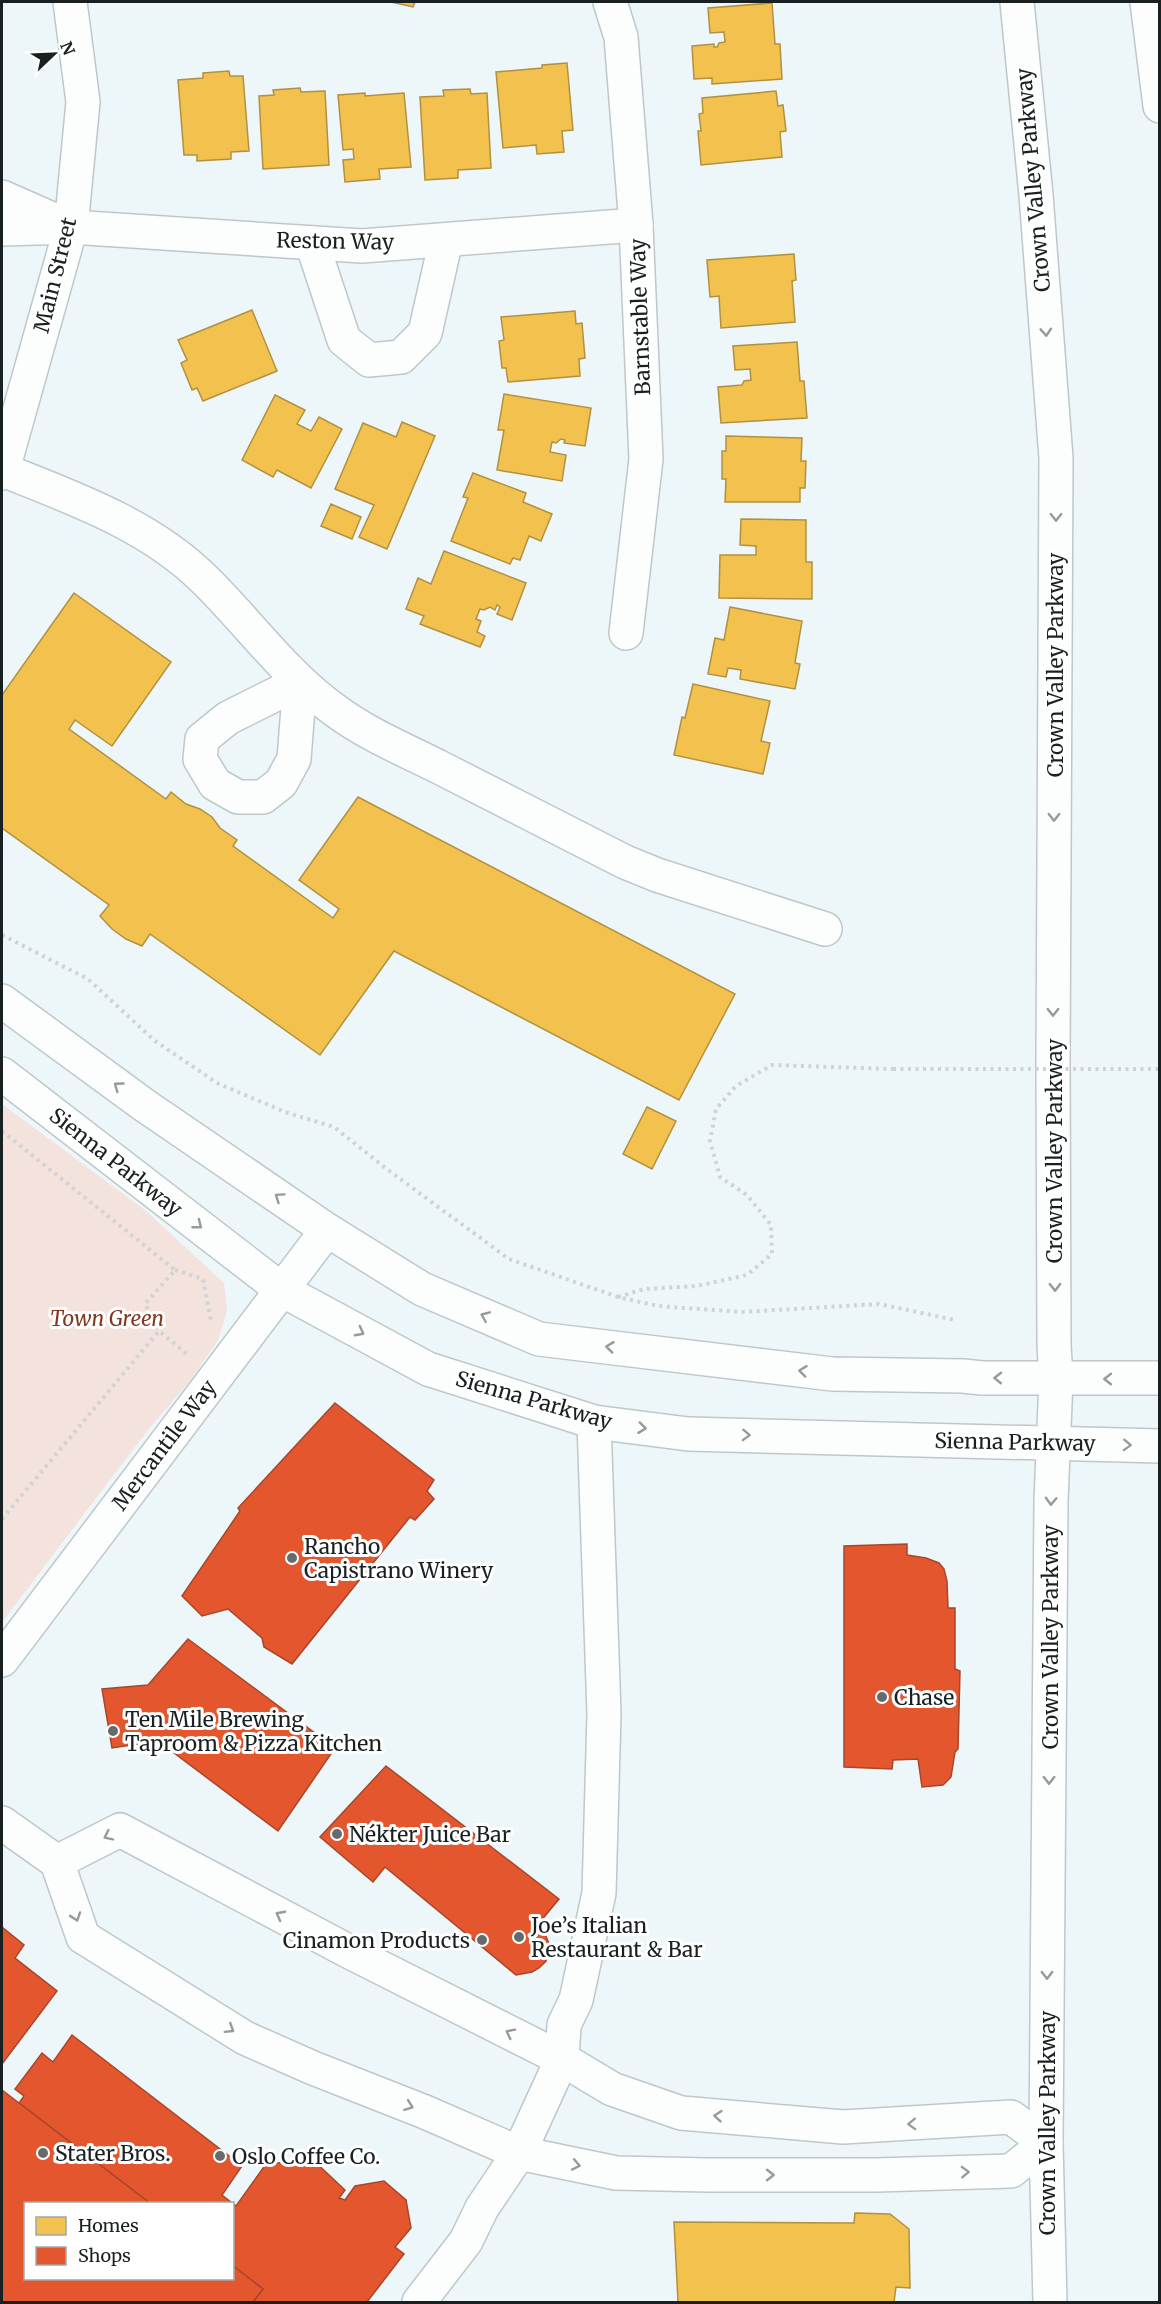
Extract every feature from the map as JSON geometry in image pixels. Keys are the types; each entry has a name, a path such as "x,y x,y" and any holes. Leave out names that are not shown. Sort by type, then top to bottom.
{"main road":[{"name":"Main Street","path":"2,472 70,227 82,102 70,2"},
{"name":"Barnstable Way","path":"610,2 621,37 636,225 646,459 626,633"},
{"name":"Crown Valley Parkway","path":"1017,2 1036,195 1056,458 1053,1073 1056,1379 1051,1502 1046,2143 1050,2302"},
{"path":"1147,2 1160,106"},
{"name":"Reston Way","path":"2,197 70,227"},
{"name":"Reston Way","path":"2,229 70,227 362,246 636,225"},
{"path":"312,243 344,340 369,360 401,357 425,333 446,240"},
{"path":"2,472 66,495 120,520 161,545 204,578 300,682 336,712 381,737 625,862 657,875 825,929"},
{"path":"2,1001 144,1105 327,1230 422,1289 539,1339 832,1374 1056,1379 1160,1378"},
{"name":"Sienna Parkway","path":"2,1074 282,1290 428,1369 594,1422 688,1434 1160,1446"},
{"name":"Mercantile Way","path":"2,1660 327,1230"},
{"path":"419,2302 466,2241 482,2208 519,2153 562,2059 564,2025 576,2000 599,1893 604,1714 594,1422"},
{"path":"2,1823 57,1862 83,1937 245,2038 519,2153 616,2173 876,2175 1011,2171 1046,2143 1011,2117 843,2127 681,2113 612,2089 562,2059 346,1950 120,1830 57,1862"}],"path":[{"path":"2,935 88,979 155,1041 217,1083 285,1112 334,1127 388,1170 509,1259 618,1297 658,1306 742,1312 879,1304 955,1320"},
{"path":"618,1297 644,1289 697,1286 747,1275 772,1254 771,1225 747,1195 720,1177 710,1142 716,1109 736,1086 772,1065 892,1069 1160,1069"},
{"path":"2,1131 175,1270 203,1279 212,1325"},
{"path":"175,1270 145,1304 159,1331 192,1358"},
{"path":"2,1519 159,1331"}],"green space":[{"name":"Town Green","path":"2,1104 146,1211 224,1283 227,1311 218,1340 189,1382 147,1431 2,1622"}],"building: Homes":[{"path":"391,2 415,2 413,7"},
{"path":"772,3 775,44 780,44 782,79 712,84 712,78 694,79 692,46 714,44 714,47 717,47 719,43 725,42 724,32 710,33 708,8"},
{"path":"567,63 573,130 562,131 564,152 537,154 536,145 503,148 496,72 542,68 542,65"},
{"path":"229,71 230,76 243,76 249,151 231,152 231,159 197,161 197,155 184,155 178,80 203,78 203,73"},
{"path":"300,88 301,92 325,91 329,165 263,169 259,96 274,95 273,90"},
{"path":"470,89 471,94 487,93 491,168 458,170 458,178 425,180 420,97 444,96 443,90"},
{"path":"776,91 778,106 783,105 786,131 780,132 782,157 701,165 698,131 701,131 699,114 703,113 702,98"},
{"path":"365,93 365,96 404,93 411,167 379,169 380,179 345,182 343,160 354,159 353,149 343,150 338,95"},
{"path":"794,254 796,280 792,281 795,322 721,328 719,296 710,297 707,260"},
{"path":"252,310 277,371 203,401 197,388 192,390 181,363 187,360 178,340"},
{"path":"575,311 576,324 582,323 585,358 579,359 580,376 508,382 506,368 502,368 499,341 504,340 501,317"},
{"path":"797,342 800,381 804,381 807,418 721,423 718,387 742,385 744,381 751,380 750,369 735,370 733,346"},
{"path":"504,394 591,408 585,446 564,443 565,440 561,439 556,443 552,442 550,452 566,455 562,481 497,470 504,430 498,430"},
{"path":"275,395 305,410 297,424 311,431 319,417 342,429 311,488 277,470 273,477 242,460"},
{"path":"402,422 435,436 387,549 359,537 374,505 335,489 363,423 396,437"},
{"path":"726,436 802,438 801,461 806,461 805,488 800,488 800,502 725,502 726,479 722,479 722,451 726,451"},
{"path":"473,473 526,493 523,502 552,514 541,541 529,536 520,560 513,558 510,564 451,541 468,498 463,497"},
{"path":"331,504 361,517 352,539 321,526"},
{"path":"741,519 806,520 806,562 812,562 812,599 719,598 720,555 756,555 756,546 740,545"},
{"path":"444,551 526,583 512,620 497,614 500,607 497,605 495,610 490,607 480,609 476,619 481,621 477,632 485,636 480,647 420,624 424,616 406,609 418,578 431,584"},
{"path":"74,593 171,662 112,746 75,720 69,729 166,799 171,792 186,804 212,817 220,828 237,840 233,846 333,918 339,909 299,880 358,797 735,994 679,1100 394,951 320,1055 150,934 142,946 112,929 100,916 109,905 2,828 2,695"},
{"path":"730,607 802,621 795,663 800,664 795,689 740,679 741,670 728,668 726,677 708,674 715,638 724,640"},
{"path":"693,684 770,701 761,741 770,743 763,774 674,755 682,717 685,718"},
{"path":"647,1107 676,1121 652,1169 623,1154"},
{"path":"855,2213 890,2214 909,2229 910,2288 896,2287 894,2302 678,2302 674,2222 854,2223"}],"building: Shops":[{"name":"Rancho Capistrano Winery","path":"335,1403 434,1480 427,1491 434,1499 415,1520 410,1517 292,1664 264,1647 262,1638 228,1609 202,1616 182,1596 240,1511 238,1508"},
{"path":"907,1544 907,1555 926,1558 939,1563 944,1569 948,1608 955,1608 955,1669 960,1671 958,1749 955,1752 951,1777 943,1785 922,1787 918,1759 893,1760 892,1769 844,1767 844,1546"},
{"path":"188,1639 335,1748 278,1831 158,1741 112,1748 102,1689 148,1685"},
{"path":"386,1766 559,1899 540,1922 550,1946 546,1961 539,1968 516,1975 385,1867 373,1882 320,1837"},
{"path":"2,1927 24,1945 15,1958 57,1991 2,2064"},
{"path":"72,2035 242,2166 222,2195 231,2202 148,2202 19,2103 24,2096 15,2089 42,2053 53,2062"},
{"name":"Stater Bros.","path":"2,2090 148,2202 24,2202 24,2280 234,2280 234,2267 263,2289 253,2302 2,2302"},
{"path":"313,2160 345,2190 339,2198 345,2200 355,2186 384,2181 406,2200 411,2228 395,2247 404,2254 367,2302 253,2302 263,2289 234,2267 234,2204 236,2206 266,2164"}],"place":[{"name":"Rancho Capistrano Winery","path":"292,1558"},
{"name":"Chase","path":"882,1697"},
{"name":"Ten Mile Brewing Taproom & Pizza Kitchen","path":"113,1731"},
{"name":"Nékter Juice Bar","path":"337,1834"},
{"name":"Joe’s Italian Restaurant & Bar","path":"519,1937"},
{"name":"Cinamon Products","path":"482,1940"},
{"name":"Stater Bros.","path":"43,2153"},
{"name":"Oslo Coffee Co.","path":"220,2156"}]}
